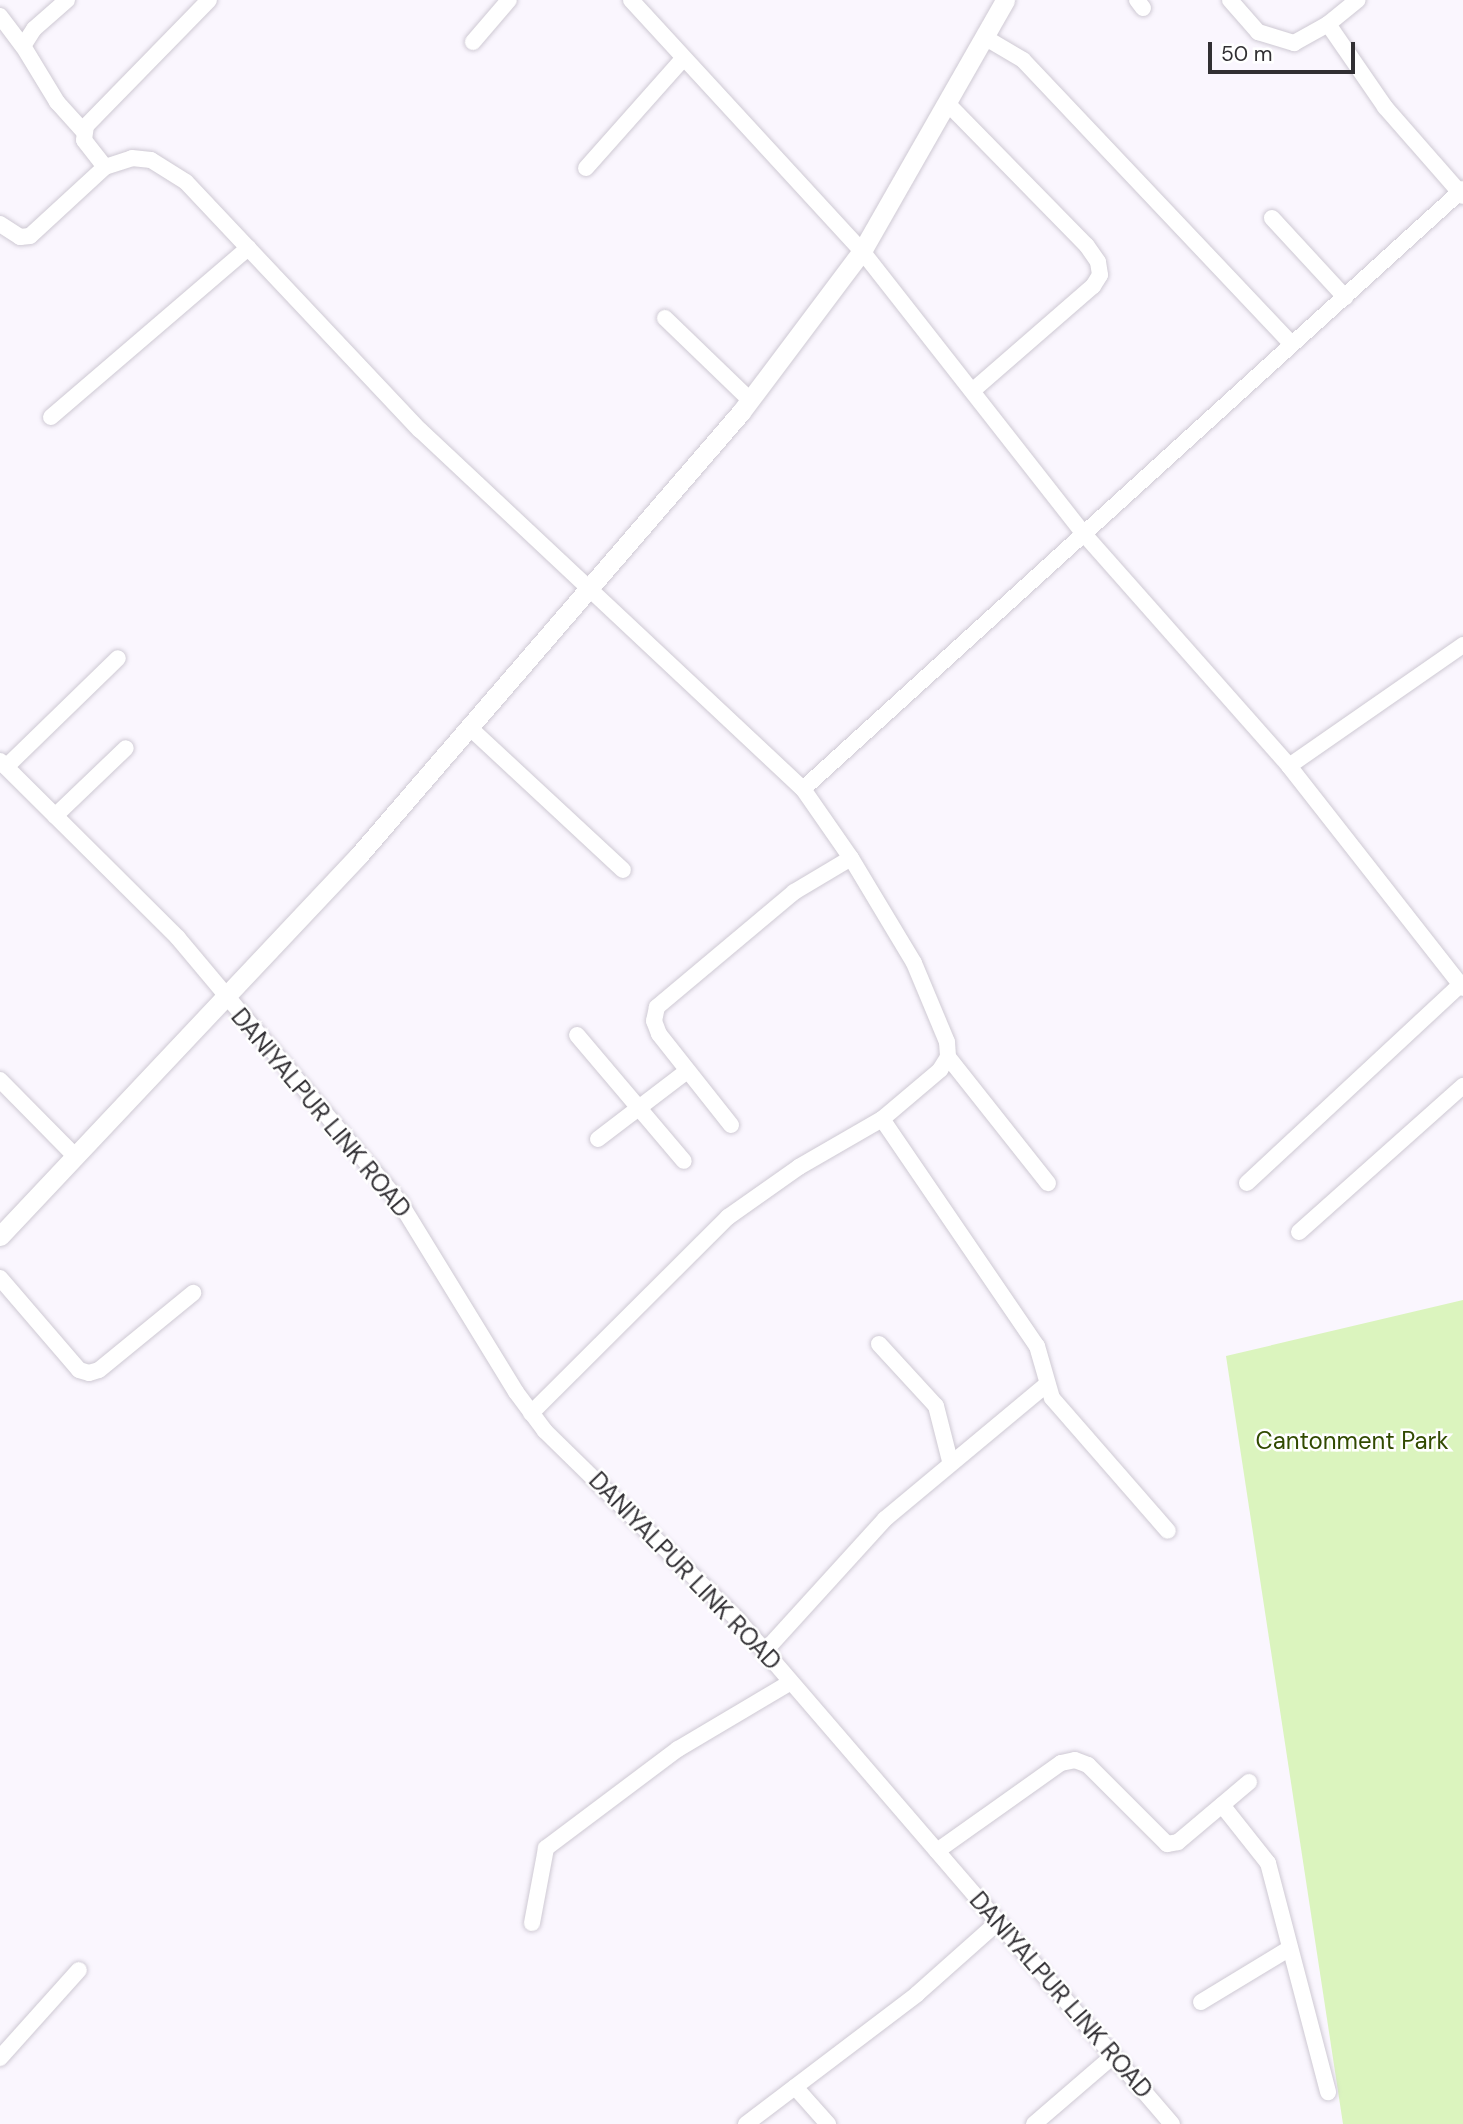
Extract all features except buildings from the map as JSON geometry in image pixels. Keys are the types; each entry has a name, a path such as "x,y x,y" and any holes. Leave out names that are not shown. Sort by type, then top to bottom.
{"street":[{"path":"23,46 34,29 67,0"},
{"path":"84,132 95,115 209,0"},
{"path":"473,42 509,0"},
{"path":"631,0 682,60 862,251 1084,534 1289,766 1461,987 1247,1183"},
{"path":"0,1236 226,998 469,727 750,400 862,251 949,105 1004,0"},
{"path":"1230,0 1250,26 1285,42 1302,40 1328,24 1357,0"},
{"path":"0,16 23,46 57,102 84,132 105,167"},
{"path":"803,789 1461,192 1385,107 1328,24"},
{"path":"985,37 1023,60 1292,344"},
{"path":"586,168 682,60"},
{"path":"949,105 1087,246 1098,262 1100,275 1093,286 972,391"},
{"path":"0,224 20,237 30,236 105,167 142,157 168,169 248,248 420,430 587,591 803,789 851,858 914,963 947,1042 948,1056 940,1070 882,1119 799,1167 728,1217 531,1413"},
{"path":"1272,218 1345,297"},
{"path":"51,417 248,248"},
{"path":"665,317 750,400"},
{"path":"1289,766 1463,645"},
{"path":"3,764 118,658"},
{"path":"469,727 623,870"},
{"path":"55,816 126,748"},
{"name":"DANIYALPUR LINK ROAD","path":"3,764 178,938 399,1201 531,1413 673,1551 765,1651 1172,2124"},
{"path":"731,1125 685,1072 659,1034 654,1021 657,1007 794,892 851,858"},
{"path":"577,1035 684,1161"},
{"path":"948,1056 1048,1183"},
{"path":"598,1139 685,1072"},
{"path":"0,1080 75,1157"},
{"path":"1299,1232 1463,1086"},
{"path":"882,1119 1037,1346 1046,1385 1052,1398 1168,1531"},
{"path":"0,1278 79,1370 89,1373 193,1293"},
{"path":"879,1344 936,1406 950,1461"},
{"path":"765,1651 885,1519 950,1461 1046,1385"},
{"path":"532,1923 546,1848 678,1749 791,1682"},
{"path":"937,1851 1061,1763 1075,1760 1088,1765 1167,1844 1178,1842 1249,1782"},
{"path":"1222,1805 1268,1863 1328,2092"},
{"path":"746,2124 917,1994 998,1922"},
{"path":"1201,2002 1290,1948"},
{"path":"0,2058 79,1970"},
{"path":"1034,2124 1113,2056"},
{"path":"795,2087 828,2124"}],"green space":[{"name":"Cantonment Park","path":"1463,1300 1463,2124 1343,2124 1226,1356"}]}
